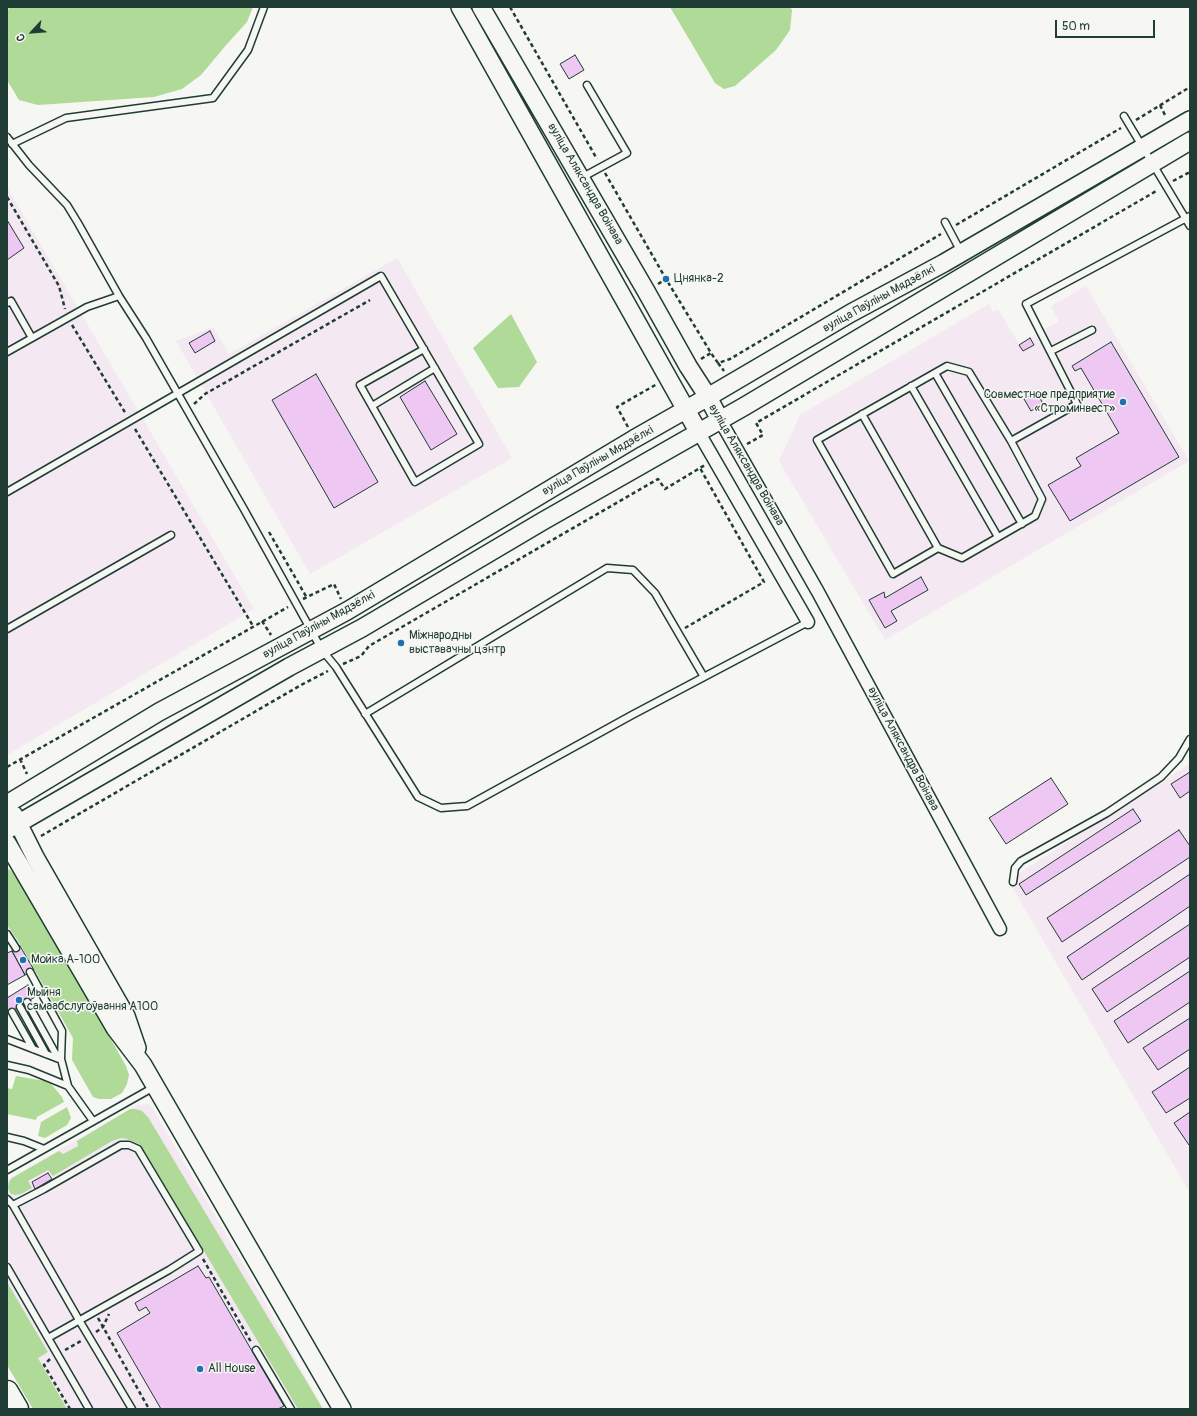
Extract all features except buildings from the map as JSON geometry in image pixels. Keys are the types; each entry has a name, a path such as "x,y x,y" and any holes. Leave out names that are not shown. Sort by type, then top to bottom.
{"highway":[{"path":"7,1392 17,1409"}],"street":[{"name":"вуліца Аляксандра Воінава","path":"460,7 714,460 808,622"},
{"name":"вуліца Аляксандра Воінава","path":"481,7 738,450 818,592 1000,929"},
{"name":"вуліца Паўліны Мядзёлкі","path":"8,804 159,712 347,611 634,439 708,398 851,313 962,253 1190,120"},
{"name":"вуліца Паўліны Мядзёлкі","path":"13,827 289,667 362,628 543,521 699,433 1190,142"},
{"path":"8,804 13,827 28,844 126,1016 143,1065 154,1086 342,1409"},
{"path":"7,844 115,1028 143,1065"}],"lane":[{"path":"12,144 66,118 213,98 248,50 264,7"},
{"path":"581,178 627,153 587,85"},
{"path":"1124,116 1166,185 1188,217 1190,226"},
{"path":"7,137 67,204 245,511 322,650 336,667 364,714 418,797 441,808 467,806 808,622"},
{"path":"1011,441 1077,404 1026,304 1188,217"},
{"path":"945,222 962,253"},
{"path":"7,492 381,276 424,349 479,444 415,482 360,385 424,349"},
{"path":"7,352 87,307 119,296"},
{"path":"7,303 11,301 32,338"},
{"path":"1051,351 1092,330"},
{"path":"862,414 938,548 962,558 1035,516 1042,499 1011,441 969,372 947,366 935,372 911,386 862,414 817,440 893,574 938,548"},
{"path":"372,406 435,368"},
{"path":"935,372 1022,524"},
{"path":"911,386 998,537"},
{"path":"7,629 171,535"},
{"path":"364,714 606,568 633,570 655,593 704,677"},
{"path":"1013,882 1015,868 1021,861 1107,813 1161,777 1180,758 1190,739"},
{"path":"7,934 16,948"},
{"path":"30,972 62,1031 59,1059"},
{"path":"27,1002 59,1059 68,1086 93,1121"},
{"path":"20,1007 46,1054"},
{"path":"12,1012 33,1049"},
{"path":"7,1039 59,1059"},
{"path":"7,1064 29,1070 68,1086"},
{"path":"7,1170 154,1086"},
{"path":"7,1137 24,1141 44,1149"},
{"path":"13,1204 44,1189 121,1145 129,1145 138,1149 199,1251 169,1270 48,1338"},
{"path":"7,1199 13,1204 132,1409"},
{"path":"7,1267 90,1409"},
{"path":"256,1350 291,1409"}],"path":[{"path":"510,7 666,279 718,363 737,355 1117,130 1130,124 1190,87"},
{"path":"738,450 763,435 756,423 1190,172"},
{"path":"194,403 205,394 370,300"},
{"path":"634,439 617,407 657,383 656,378"},
{"path":"648,461 665,489 714,460"},
{"path":"678,632 764,582 700,468"},
{"path":"28,844 301,685 361,656 369,646 658,479"},
{"path":"7,767 262,621 296,602 334,584 347,611"},
{"path":"362,628 369,646"},
{"path":"203,1259 256,1350"},
{"path":"95,1312 149,1409"},
{"path":"70,1409 44,1364 57,1354 103,1327"}],"shaded area":[{"path":"7,187 254,609 7,755"},
{"path":"397,258 512,458 310,574 176,341 213,327 229,354"},
{"path":"1086,286 1189,461 885,640 779,461 800,415 989,304 993,312 998,309 1019,344 1059,321 1051,306"},
{"path":"1190,764 1190,1193 1008,880"},
{"name":"All House","path":"149,1104 256,1286 323,1409 67,1409 37,1358 48,1352 7,1282 7,1180 137,1105"}],"green space":[{"path":"9,7 253,7 247,22 201,75 182,89 154,97 38,105 19,100 7,80 7,15"},
{"path":"670,7 790,7 792,10 790,30 776,50 735,86 724,89 715,83"},
{"path":"511,314 537,362 519,387 498,388 473,348"},
{"path":"7,868 18,876 126,1066 129,1075 127,1084 122,1093 111,1099 99,1099 93,1097 72,1060 73,1038 20,944 7,925"},
{"path":"16,1076 45,1081 52,1085 62,1097 64,1102 37,1117 36,1120 7,1114 7,1088 12,1089"},
{"path":"67,1107 71,1118 67,1125 45,1138 38,1136 41,1122"},
{"path":"130,1109 142,1111 148,1117 323,1409 298,1409 139,1144 121,1138 112,1141 53,1176 48,1170 28,1181 32,1188 21,1194 11,1194 8,1188 9,1182 12,1178 59,1151 63,1154 78,1146 77,1141"},
{"path":"7,1282 48,1352 38,1358 67,1409 33,1409 7,1365"}],"place":[{"name":"Цнянка-2","path":"666,279"},
{"name":"Совместное предприятие «Строминвест»","path":"1123,402"},
{"name":"Міжнародны выставачны цэнтр","path":"401,643"},
{"name":"Мойка A-100","path":"23,960"},
{"name":"Мыйня самаабслугоўвання A100","path":"19,1000"},
{"name":"All House","path":"200,1369"}]}
